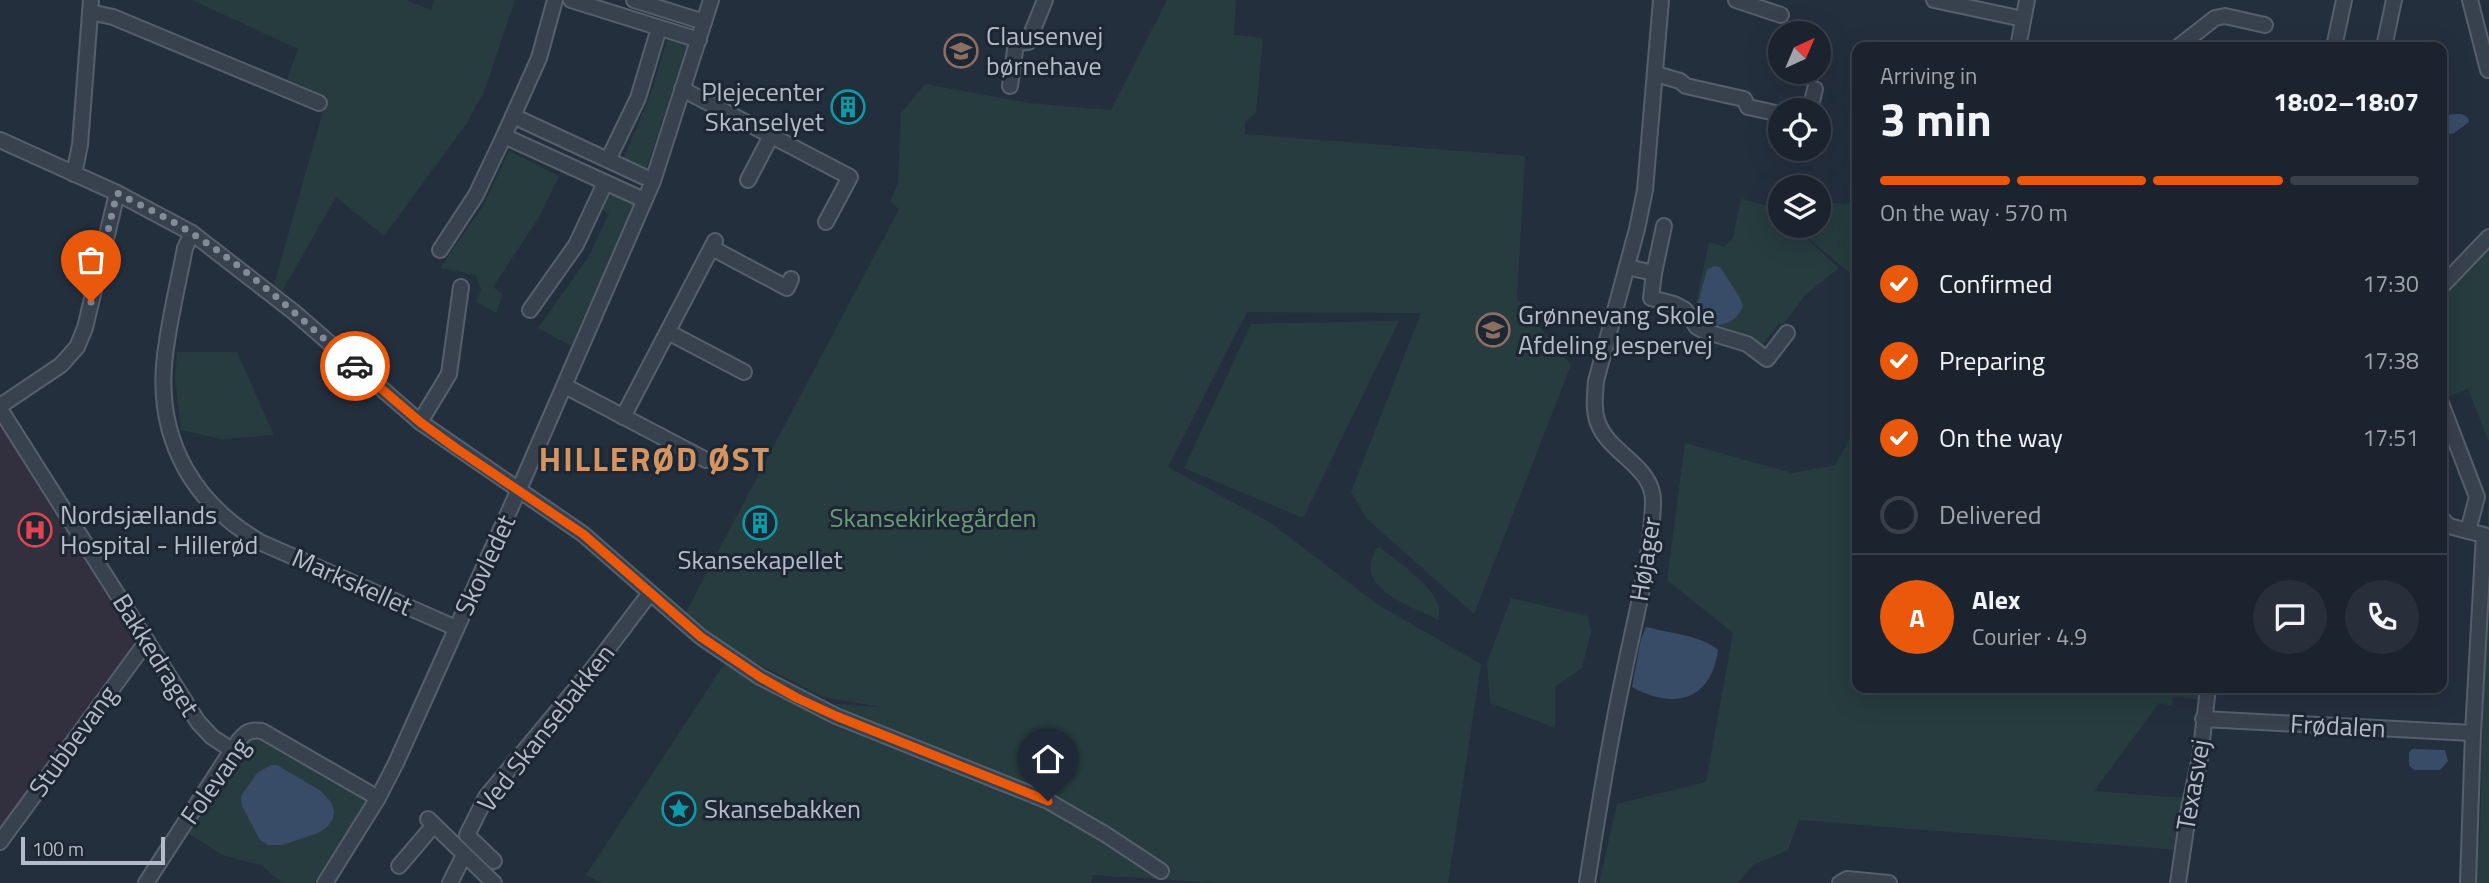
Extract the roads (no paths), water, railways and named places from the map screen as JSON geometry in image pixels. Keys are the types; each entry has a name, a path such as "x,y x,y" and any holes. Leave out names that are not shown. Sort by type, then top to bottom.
{"street":[{"path":"440,250 475,195 540,58 555,0"},
{"path":"571,0 699,40"},
{"path":"634,0 666,5 704,22"},
{"name":"Skovledet","path":"325,883 378,798 424,704 565,386 653,181 711,0"},
{"path":"1010,86 1016,43 1028,42 1045,0"},
{"name":"Højager","path":"1587,883 1601,788 1645,568 1653,503 1652,489 1647,480 1633,463 1610,443 1598,424 1594,402 1596,381 1645,190 1657,74 1661,0"},
{"path":"1934,0 2023,19"},
{"path":"2019,42 2027,0"},
{"path":"2335,42 2344,0"},
{"path":"2385,42 2394,0"},
{"path":"2470,0 2488,70"},
{"path":"1741,1 1781,15"},
{"path":"74,174 80,145 91,6 319,104"},
{"path":"2184,42 2215,18 2225,16 2265,24"},
{"path":"608,160 638,98 659,28"},
{"path":"1657,74 1680,81 1686,86 1744,99 1748,107 1768,111"},
{"path":"682,89 850,177 826,222"},
{"path":"1813,98 1815,89"},
{"path":"513,116 653,181"},
{"path":"504,136 644,200"},
{"path":"748,180 771,136"},
{"path":"0,140 117,193 192,233 295,313 420,422 583,534 701,637 730,658 797,698 1048,801 1161,871"},
{"path":"530,310 576,245 606,183"},
{"path":"0,407 61,365 77,347 85,328 117,193"},
{"path":"1664,226 1651,298 1674,304 1685,310 1697,327 1746,344 1768,359 1787,333"},
{"name":"Markskellet","path":"192,233 185,248 164,365 165,407 171,435 180,460 198,491 237,529 262,543 456,628"},
{"path":"2447,281 2489,237"},
{"path":"623,416 714,245 787,288 791,279"},
{"path":"1627,267 1654,273"},
{"path":"420,422 449,374 461,287"},
{"path":"668,332 744,372"},
{"path":"565,386 706,460"},
{"name":"Bakkedraget","path":"0,407 198,722 212,737 232,750"},
{"path":"2447,419 2477,497 2468,531"},
{"path":"2447,524 2484,534 2468,883"},
{"name":"Ved Skansebakken","path":"494,861 467,835 486,797 594,667 650,593"},
{"name":"Stubbevang","path":"0,842 147,641"},
{"name":"Texasvej","path":"2178,883 2189,808 2200,758 2207,693"},
{"name":"Frødalen","path":"2203,719 2473,733"},
{"name":"Folevang","path":"146,883 244,733 253,730 261,732 378,798"},
{"path":"399,866 431,822 494,883"},
{"path":"450,883 464,855"},
{"path":"1840,883 1847,879 1889,883"}],"water":[{"path":"2462,114 2469,122 2447,135 2447,115"},
{"path":"1714,266 1720,267 1743,306 1731,321 1713,326 1702,316 1697,306 1707,270"},
{"path":"1646,627 1694,638 1718,650 1708,681 1699,690 1676,699 1647,694 1632,687 1641,639"},
{"path":"2412,749 2445,750 2448,761 2440,770 2414,770 2409,765 2409,753"},
{"path":"271,765 277,765 321,791 331,802 333,819 327,827 318,833 282,845 268,845 260,840 242,806 241,796 257,773"}],"place":[{"name":"Clausenvej børnehave","path":"961,51"},
{"name":"Plejecenter Skanselyet","path":"848,107"},
{"name":"Grønnevang Skole Afdeling Jespervej","path":"1493,330"},
{"name":"Skansekapellet","path":"760,523"},
{"name":"Nordsjællands Hospital - Hillerød","path":"35,530"},
{"name":"Skansebakken","path":"679,809"}],"district":[{"name":"HILLERØD ØST","path":"655,459"}],"park label":[{"name":"Skansekirkegården","path":"933,518"}]}
